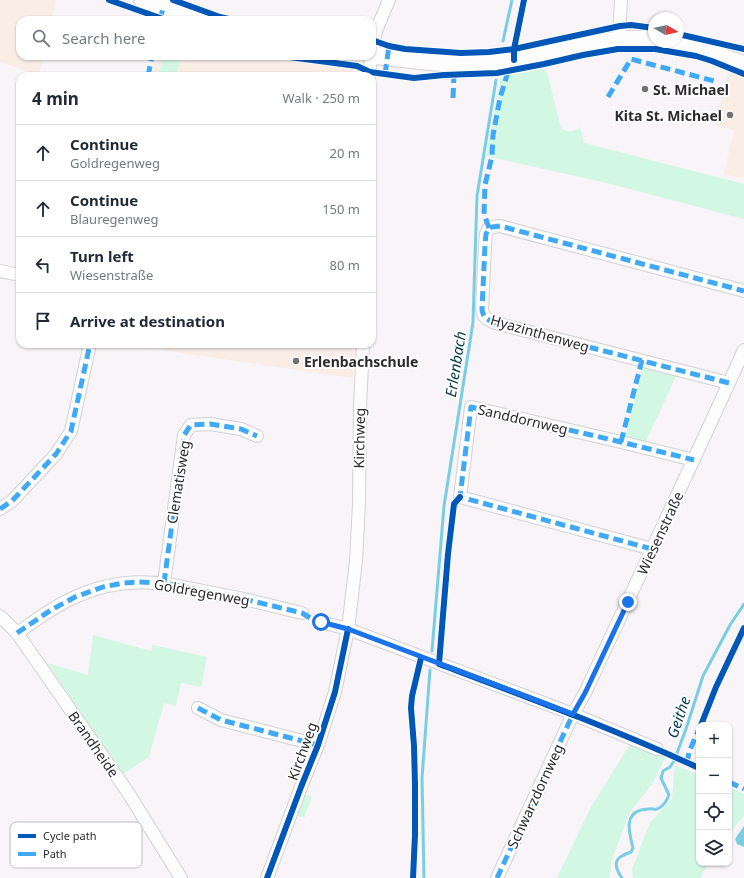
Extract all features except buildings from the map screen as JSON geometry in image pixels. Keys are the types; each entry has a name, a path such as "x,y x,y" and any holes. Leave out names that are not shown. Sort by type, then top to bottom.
{"street":[{"path":"143,0 186,16"},
{"path":"376,31 389,0"},
{"path":"619,39 622,0"},
{"path":"376,56 455,64 488,62 514,60 582,45 619,39 648,40"},
{"path":"684,44 715,53 744,65"},
{"path":"370,72 371,60"},
{"name":"Hyazinthenweg","path":"729,383 495,323 486,319 482,310 484,245 486,234 490,228 500,226 744,291"},
{"path":"0,271 16,274"},
{"path":"0,509 12,501 56,454 71,431 89,348"},
{"name":"Kirchweg","path":"267,878 318,745 335,692 348,629 356,561 359,504 362,348"},
{"name":"Wiesenstraße","path":"573,714 585,693 744,350"},
{"name":"Sanddornweg","path":"652,549 460,497 471,407 694,460"},
{"name":"Clematisweg","path":"164,583 184,435 191,425 210,424 242,429 257,436"},
{"name":"Goldregenweg","path":"17,633 51,610 75,597 103,587 122,583 164,583 244,599 302,613"},
{"name":"Brandheide","path":"0,616 17,633 127,791 181,878"},
{"path":"321,622 348,629 573,714 657,749"},
{"path":"198,708 221,720 318,745"},
{"name":"Schwarzdornweg","path":"497,878 573,714"}],"shaded area":[{"path":"0,0 56,0 52,16 16,16 16,60 42,60 40,72 30,72 0,62"},
{"path":"155,60 287,60 351,69 356,72 153,72"},
{"name":"Kita St. Michael","path":"729,70 744,78 744,179 724,174 734,130 714,125"},
{"name":"Erlenbachschule","path":"148,348 354,348 353,378"}],"green space":[{"path":"162,60 180,61 177,72 159,72"},
{"path":"541,69 547,72 561,129 571,131 580,127 584,143 744,184 744,219 607,183 486,156 501,77"},
{"path":"643,366 677,374 645,443 625,438"},
{"path":"93,635 151,651 153,645 207,657 201,687 181,683 176,706 164,703 149,757 123,774 47,663 88,675"},
{"path":"630,744 666,757 652,784 630,812 611,862 610,878 557,878 591,807"},
{"path":"675,765 696,774 696,866 707,866 701,878 633,878 632,869 650,823 672,798"},
{"path":"732,788 744,794 744,816 732,830"},
{"path":"303,793 312,797 304,818 294,815"}],"water":[{"path":"744,826 744,847 737,844 735,839"}],"waterway":[{"name":"Erlenbach","path":"503,41 512,0"},
{"name":"Erlenbach","path":"432,651 444,506 473,322 477,196 496,80"},
{"name":"Geithe","path":"622,878 618,872 616,863 619,858 631,852 633,848 629,832 632,816 641,810 659,808 667,799 669,795 661,778 663,771 670,767 674,761 703,676 730,625 744,604"},
{"name":"Erlenbach","path":"424,878 422,778 430,670"}],"marked path":[{"path":"161,16 163,8"},
{"path":"385,74 389,46"},
{"path":"608,97 631,59 714,81"},
{"path":"149,72 151,60"},
{"path":"489,228 484,214 485,185 492,156 493,135 500,98 510,68"},
{"path":"453,98 454,74"},
{"path":"729,383 488,320 482,310 486,234 489,228 500,226 744,291"},
{"path":"0,509 12,501 56,454 71,431 89,348"},
{"path":"621,442 642,360"},
{"path":"652,549 460,497 471,407 694,460"},
{"path":"164,583 184,435 191,425 210,424 241,429 257,436"},
{"path":"17,633 51,610 75,597 103,587 123,583 139,582 164,583 244,599 302,613 321,622"},
{"path":"198,708 221,720 318,745"},
{"path":"497,878 573,714 576,716"},
{"path":"687,763 689,752 696,736"},
{"path":"732,783 744,789"}],"cycle path":[{"path":"109,0 155,16"},
{"path":"173,0 217,16"},
{"path":"514,60 514,49 524,0"},
{"path":"376,41 405,49 461,53 489,52 514,49 620,26 631,25 648,27"},
{"path":"684,35 744,49"},
{"path":"376,73 414,78 497,73 618,49 655,49 696,56 744,74"},
{"path":"312,60 357,66 370,72"},
{"path":"460,497 454,504 448,554 439,664 538,701 696,767"},
{"path":"702,722 716,687 744,628"},
{"path":"267,878 318,745 335,692 348,629"},
{"path":"413,878 415,785 411,708 412,696 421,658"}],"place":[{"name":"St. Michael","path":"645,89"},
{"name":"Kita St. Michael","path":"730,115"},
{"name":"Erlenbachschule","path":"296,361"}],"route":[{"path":"321,622 348,629 421,658 573,714 585,693 628,602"}]}
